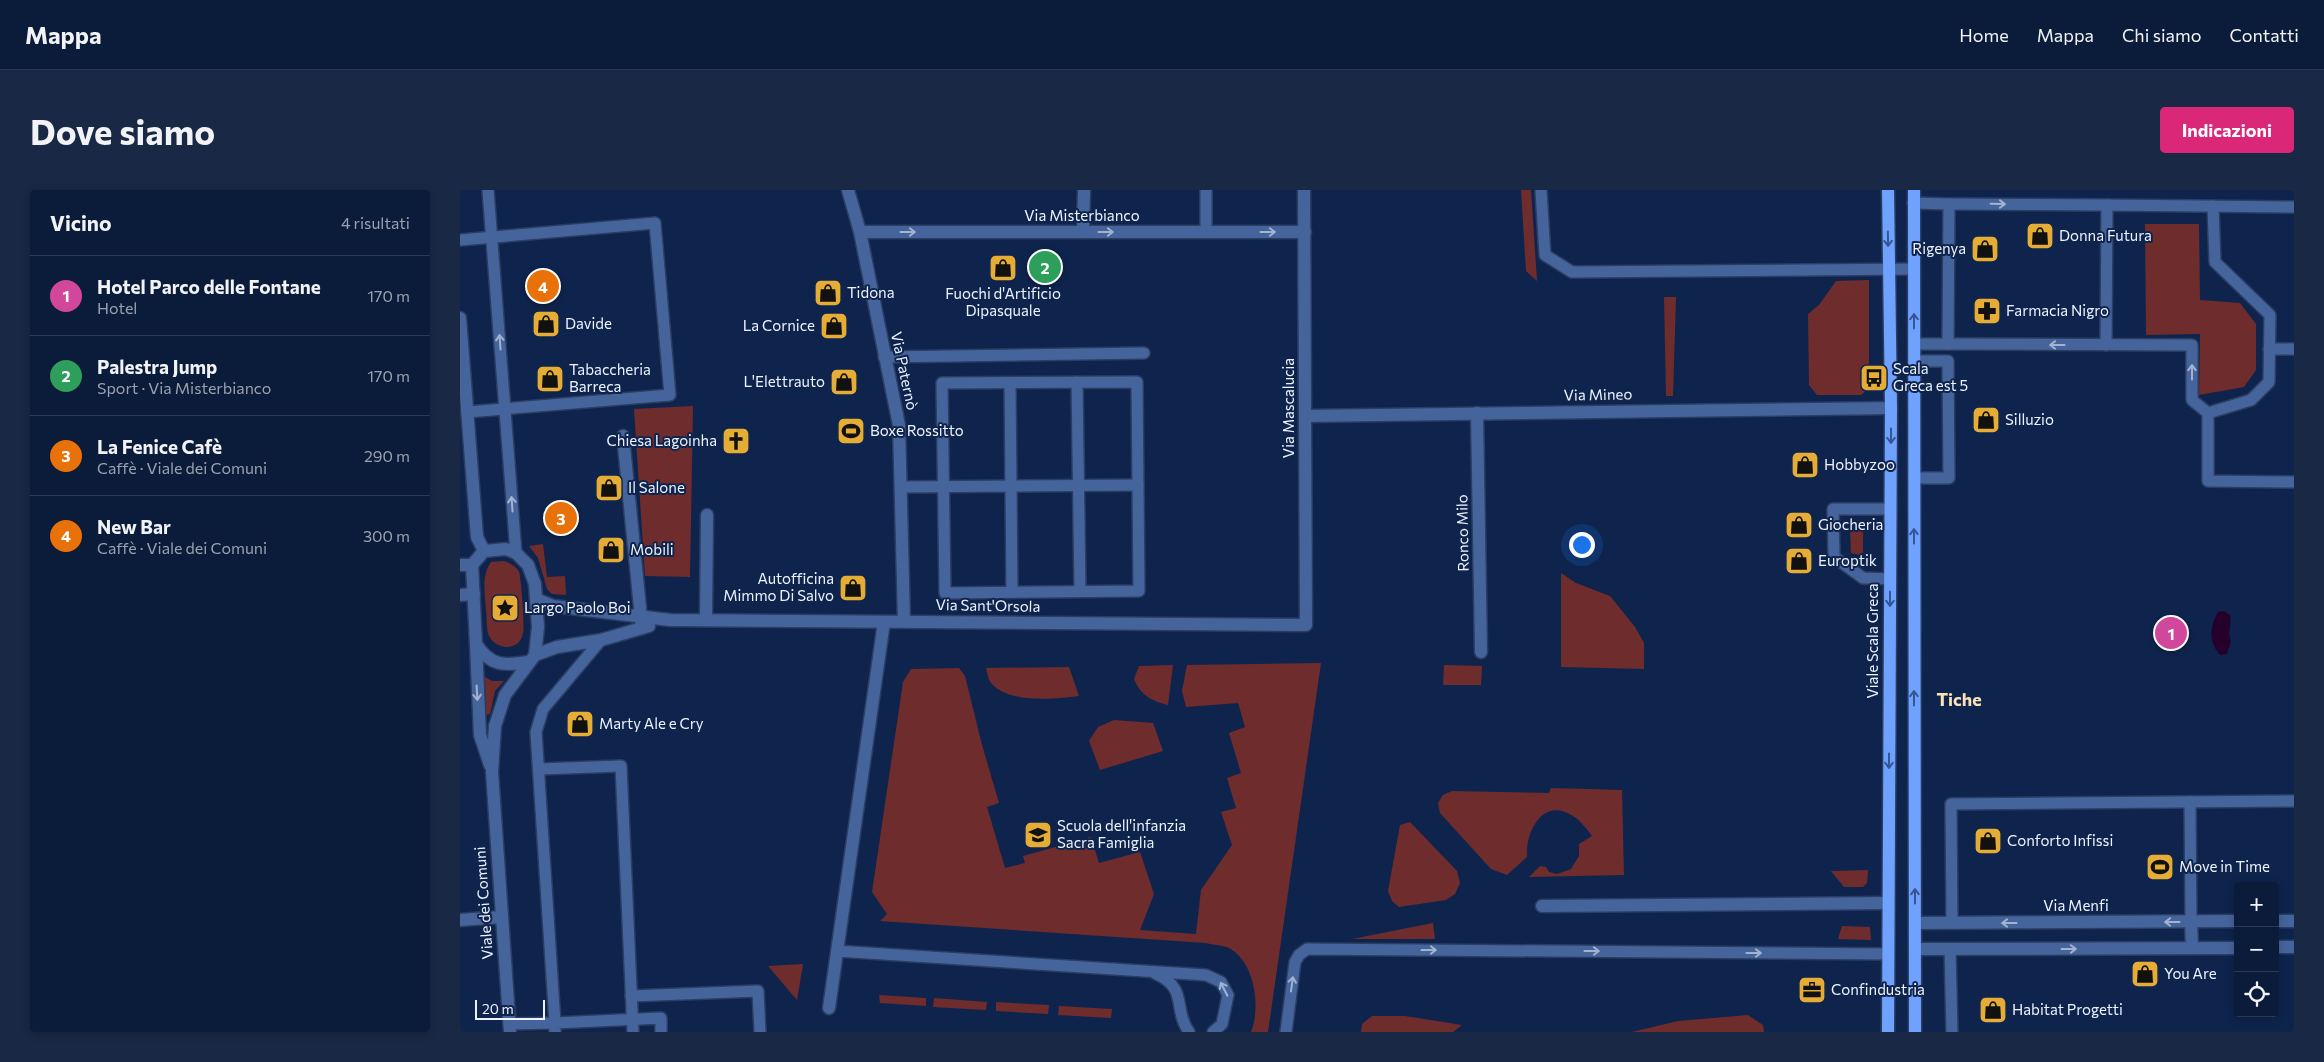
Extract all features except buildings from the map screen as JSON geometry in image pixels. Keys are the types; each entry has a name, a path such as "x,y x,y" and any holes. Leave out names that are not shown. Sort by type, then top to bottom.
{"main road":[{"name":"Viale Scala Greca","path":"1888,190 1891,408 1888,1032"},
{"path":"1914,190 1915,1032"}],"street":[{"name":"Via Paternò","path":"848,190 860,232 899,426 904,622"},
{"path":"1083,232 1084,190"},
{"name":"Via Mascalucia","path":"1304,190 1306,625"},
{"name":"Via Misterbianco","path":"860,232 1305,232"},
{"path":"460,318 477,537 484,551"},
{"name":"Via Mineo","path":"1305,416 1891,408"},
{"name":"Ronco Milo","path":"1477,413 1481,652"},
{"path":"476,644 483,655 498,664 531,659 557,646 600,640 641,622 624,436"},
{"path":"706,620 707,515"},
{"path":"506,549 516,553 528,566 535,584 538,634 531,659 505,695 495,726 492,772 480,735 474,594 466,565 484,551 506,549"},
{"path":"460,595 474,594"},
{"name":"Via Sant'Orsola","path":"536,599 553,606 641,622 706,620 1306,625"},
{"path":"829,1008 884,622"},
{"name":"Viale dei Comuni","path":"492,772 510,1028"},
{"path":"1542,906 1888,903"},
{"path":"460,920 501,918"},
{"name":"Via Menfi","path":"1914,923 2234,921"},
{"path":"2279,921 2294,921"},
{"path":"2191,922 2192,948"},
{"path":"2279,947 2294,947"},
{"path":"1915,949 2234,948"}],"lane":[{"path":"488,190 516,553"},
{"path":"1206,190 1206,232"},
{"path":"1541,190 1545,255 1572,272 1914,269"},
{"path":"1914,203 2294,207"},
{"path":"1948,344 1949,204"},
{"path":"2106,344 2107,205"},
{"path":"2208,413 2251,400 2268,382 2270,315 2215,262 2213,206"},
{"path":"460,240 655,223 670,395 467,412"},
{"path":"1914,344 2192,345 2192,400 2208,413"},
{"path":"2269,348 2294,349"},
{"path":"884,357 1144,353"},
{"path":"1914,361 1948,361 1949,478 1914,478"},
{"path":"1077,382 1080,592"},
{"path":"1077,382 1137,382 1139,591 945,593 942,383 1077,382"},
{"path":"1010,383 1012,592"},
{"path":"2208,413 2208,481 2294,482"},
{"path":"902,487 1138,485"},
{"path":"1890,508 1834,509 1834,557 1863,578 1890,579"},
{"path":"555,1027 536,732 543,709 600,640"},
{"path":"539,769 621,766 633,1032"},
{"path":"1952,923 1951,804 2294,801"},
{"path":"2190,802 2191,922"},
{"path":"1286,1032 1295,962 1299,954 1307,949 1888,954"},
{"path":"1950,949 1952,1032"},
{"path":"837,951 1206,975 1221,982 1228,995 1222,1024 1213,1032"},
{"path":"1150,971 1167,979 1176,989 1182,1021 1189,1032"},
{"path":"631,996 758,991 760,1032"},
{"path":"510,1028 555,1027 661,1018 661,1032"}],"shaded area":[{"path":"1521,190 1531,190 1537,281 1526,271"},
{"path":"2145,224 2199,224 2200,300 2240,303 2256,324 2256,370 2244,387 2199,395 2200,334 2146,335"},
{"path":"1869,280 1869,382 1866,391 1861,395 1817,395 1809,385 1808,314 1819,305 1836,281"},
{"path":"1664,297 1676,297 1673,396 1666,396"},
{"path":"693,406 690,577 645,576 634,409"},
{"path":"1853,524 1863,525 1863,552 1860,555 1851,553 1850,528"},
{"path":"543,544 547,577 565,576 566,595 552,594 547,589 538,558 529,546"},
{"path":"504,561 513,565 519,572 523,613 523,633 521,639 518,643 508,647 497,644 489,636 485,591 486,573 491,562"},
{"path":"1561,573 1576,583 1610,596 1635,627 1644,643 1644,669 1561,667"},
{"path":"2224,611 2230,615 2229,635 2231,641 2227,654 2220,655 2212,639 2212,629 2218,612"},
{"path":"1321,663 1268,1032 1251,1032 1255,1010 1254,986 1245,964 1238,955 1227,947 1206,943 880,921 887,914 872,892 903,682 911,669 959,668 965,676 999,803 987,807 1005,868 1025,863 1023,856 1091,837 1099,863 1140,852 1154,894 1140,930 1196,934 1201,890 1232,845 1221,812 1236,808 1227,778 1241,773 1229,733 1245,727 1238,703 1186,707 1182,691 1187,665"},
{"path":"1173,665 1168,705 1157,702 1144,694 1134,679 1139,666"},
{"path":"1444,665 1482,666 1481,685 1443,685"},
{"path":"1069,667 1079,696 1045,699 1020,697 999,690 991,683 986,668"},
{"path":"485,677 492,681 504,681 495,691 490,714 486,715"},
{"path":"1114,720 1153,723 1163,751 1100,770 1089,741 1098,727"},
{"path":"1551,788 1622,790 1624,875 1529,877 1540,866 1546,867 1549,872 1557,874 1571,869 1579,856 1579,844 1592,836 1581,822 1573,816 1562,811 1553,810 1538,820 1533,828 1529,837 1527,857 1507,875 1491,869 1440,813 1438,803 1443,795 1452,791 1549,793"},
{"path":"1410,822 1457,871 1460,883 1455,894 1446,900 1399,907 1392,901 1388,891 1400,825"},
{"path":"1868,870 1867,883 1863,887 1844,887 1831,871"},
{"path":"1433,923 1435,939 1352,939"},
{"path":"1842,926 1870,927 1871,940 1838,939"},
{"path":"803,964 797,1000 768,966"},
{"path":"879,995 926,998 926,1006 880,1003"},
{"path":"934,998 987,1002 986,1010 933,1007"},
{"path":"996,1002 1049,1005 1048,1014 996,1011"},
{"path":"1059,1006 1112,1009 1111,1018 1058,1015"},
{"path":"1748,1015 1763,1025 1764,1032 1632,1032 1678,1021"},
{"path":"1372,1016 1405,1016 1462,1025 1453,1032 1361,1032 1362,1024"}],"place":[{"name":"Donna Futura","path":"2040,236"},
{"name":"Rigenya","path":"1985,249"},
{"name":"Palestra Jump","path":"1045,267"},
{"name":"Fuochi d'Artificio Dipasquale","path":"1003,268"},
{"name":"New Bar","path":"543,286"},
{"name":"Tidona","path":"828,293"},
{"name":"Farmacia Nigro","path":"1987,311"},
{"name":"Davide","path":"546,324"},
{"name":"La Cornice","path":"834,326"},
{"name":"Scala Greca est 5","path":"1874,378"},
{"name":"Tabaccheria Barreca","path":"550,379"},
{"name":"L'Elettrauto","path":"844,382"},
{"name":"Silluzio","path":"1986,420"},
{"name":"Boxe Rossitto","path":"851,431"},
{"name":"Chiesa Lagoinha","path":"736,441"},
{"name":"Hobbyzoo","path":"1805,465"},
{"name":"Il Salone","path":"609,488"},
{"name":"La Fenice Cafè","path":"561,518"},
{"name":"Giocheria","path":"1799,525"},
{"name":"Mobili","path":"611,550"},
{"name":"Europtik","path":"1799,561"},
{"name":"Autofficina Mimmo Di Salvo","path":"853,588"},
{"name":"Largo Paolo Boi","path":"505,608"},
{"name":"Hotel Parco delle Fontane","path":"2171,633"},
{"name":"Marty Ale e Cry","path":"580,724"},
{"name":"Scuola dell'infanzia Sacra Famiglia","path":"1038,835"},
{"name":"Conforto Infissi","path":"1988,841"},
{"name":"Move in Time","path":"2160,867"},
{"name":"You Are","path":"2145,974"},
{"name":"Confindustria","path":"1812,990"},
{"name":"Habitat Progetti","path":"1993,1010"}],"district":[{"name":"Tiche","path":"1959,700"}]}
